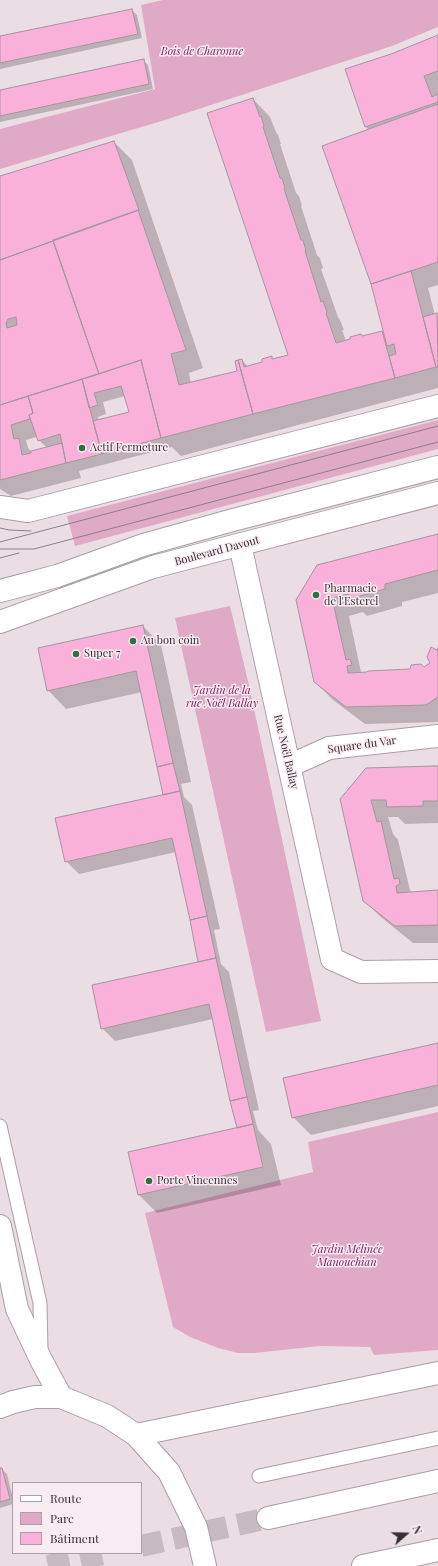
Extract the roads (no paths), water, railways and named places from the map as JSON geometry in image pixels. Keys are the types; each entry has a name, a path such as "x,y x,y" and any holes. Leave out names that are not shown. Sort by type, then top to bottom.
{"main road":[{"path":"0,507 28,511 438,406"},
{"path":"0,591 57,576 151,543 438,467"},
{"name":"Boulevard Davout","path":"0,622 153,567 438,493"},
{"name":"Rue Noël Ballay","path":"240,545 332,959 360,972 438,971"},
{"name":"Square du Var","path":"289,766 329,748 438,736"},
{"path":"0,1226 17,1309 41,1360 61,1397"},
{"path":"136,1435 438,1373"},
{"path":"0,1407 12,1402 35,1397 61,1397 107,1416 136,1435 169,1472 196,1527 205,1566"},
{"path":"268,1518 438,1481"},
{"path":"363,1566 438,1550"}],"lane":[{"path":"0,1126 40,1303 41,1360"},
{"path":"259,1476 438,1438"}],"tunnel":[{"path":"142,1546 268,1518"},
{"path":"48,1566 103,1554"}],"tram line":[{"path":"0,542 438,426"},
{"path":"0,549 34,549 438,442"},
{"path":"0,528 31,531"},
{"path":"0,558 19,553"}],"place":[{"name":"Actif Fermeture","path":"82,448"},
{"name":"Pharmacie de l'Esterel","path":"316,595"},
{"name":"Au bon coin","path":"133,641"},
{"name":"Super 7","path":"76,654"},
{"name":"Porte Vincennes","path":"149,1181"}],"park label":[{"name":"Bois de Charonne","path":"202,52"},
{"name":"Jardin de la rue Noël Ballay","path":"222,697"},
{"name":"Jardin Mélinée Manouchian","path":"347,1256"}]}
